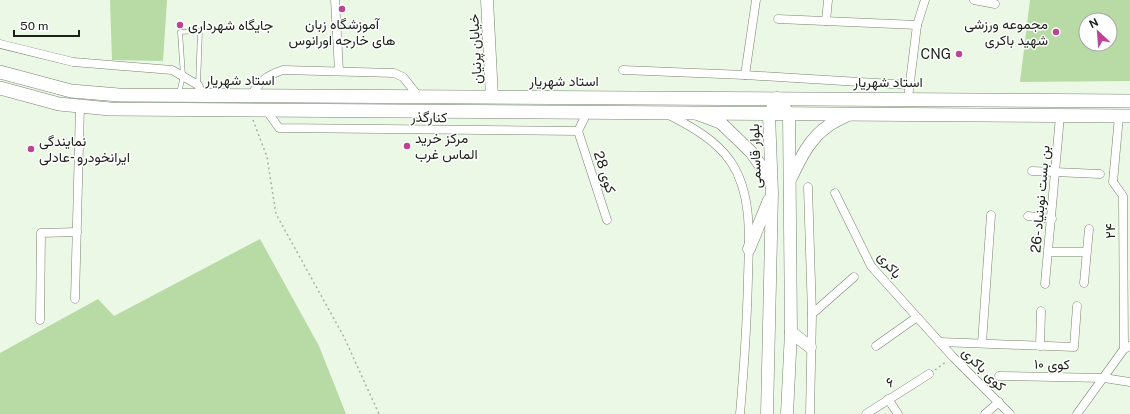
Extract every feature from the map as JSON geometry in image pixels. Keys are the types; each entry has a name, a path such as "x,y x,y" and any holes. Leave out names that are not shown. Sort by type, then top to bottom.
{"main road":[{"name":"خیابان پرنیان","path":"487,0 492,97"},
{"name":"استاد شهریار","path":"0,72 71,91 119,95 178,95 201,90 250,96 777,98 908,92 1130,101"},
{"path":"0,88 59,104 110,109 286,112 1125,116"},
{"path":"286,96 286,112"},
{"path":"777,98 789,114 791,332 787,414"},
{"name":"بلوار قاسمی","path":"767,414 772,193 769,115 777,98"},
{"path":"696,114 721,123 751,152 771,180"},
{"path":"790,181 801,157 811,142 827,126 850,114"},
{"path":"749,249 772,193"},
{"path":"791,332 810,347"}],"street":[{"path":"335,0 339,71"},
{"path":"745,75 756,0"},
{"path":"826,22 828,0"},
{"path":"623,70 745,75 908,92 917,25 925,0"},
{"path":"974,0 995,4"},
{"path":"778,20 917,25"},
{"path":"0,44 73,62 172,70 183,76 201,90"},
{"path":"250,96 262,80 270,74 283,70 394,72 403,77 419,97"},
{"path":"75,299 80,106"},
{"name":"کنارگذر","path":"267,111 279,128 578,131"},
{"path":"578,131 587,113"},
{"path":"667,114 695,129 714,143 732,163 743,188 748,211 749,249 747,329 740,414"},
{"name":"26- بن بست نوبنیاد","path":"1045,284 1060,116"},
{"name":"۲۴","path":"1125,116 1112,182 1126,196 1127,348"},
{"name":"کوی 28","path":"578,131 607,220"},
{"path":"1032,171 1100,174"},
{"path":"808,187 812,314 810,347 810,414"},
{"name":"باکری","path":"835,193 871,266 940,342"},
{"path":"982,343 991,215"},
{"path":"1028,216 1052,219"},
{"path":"1084,283 1089,230"},
{"path":"40,320 41,233 77,232"},
{"path":"1049,252 1086,252"},
{"path":"812,314 854,276"},
{"path":"940,342 1074,347 1077,306"},
{"path":"1040,346 1041,312"},
{"path":"876,346 917,317"},
{"name":"کوی باکری","path":"940,342 1010,414"},
{"path":"1077,414 1127,348"},
{"name":"۶","path":"866,414 929,374"},
{"name":"کوی ۱۰","path":"999,376 1104,378 1130,382"},
{"path":"888,399 898,414"},
{"path":"986,414 999,402"}],"lane":[{"path":"178,95 183,76 180,32 200,31 201,90"}],"path":[{"path":"250,111 267,157 276,214 344,336 379,414"},
{"path":"929,374 953,357"}],"green space":[{"path":"110,0 167,0 163,61 112,60"},
{"name":"مجموعه ورزشی شهید باکری","path":"1030,0 1130,0 1130,81 1020,82"},
{"path":"260,239 319,346 346,414 0,414 0,353 98,299 114,316"}],"place":[{"name":"آموزشگاه زبان های خارجه اورانوس","path":"342,9"},
{"name":"جایگاه شهرداری","path":"180,25"},
{"name":"مجموعه ورزشی شهید باکری","path":"1056,32"},
{"name":"CNG","path":"959,54"},
{"name":"مرکز خرید الماس غرب","path":"407,146"},
{"name":"نمایندگی ایرانخودرو -عادلی","path":"31,149"}]}
